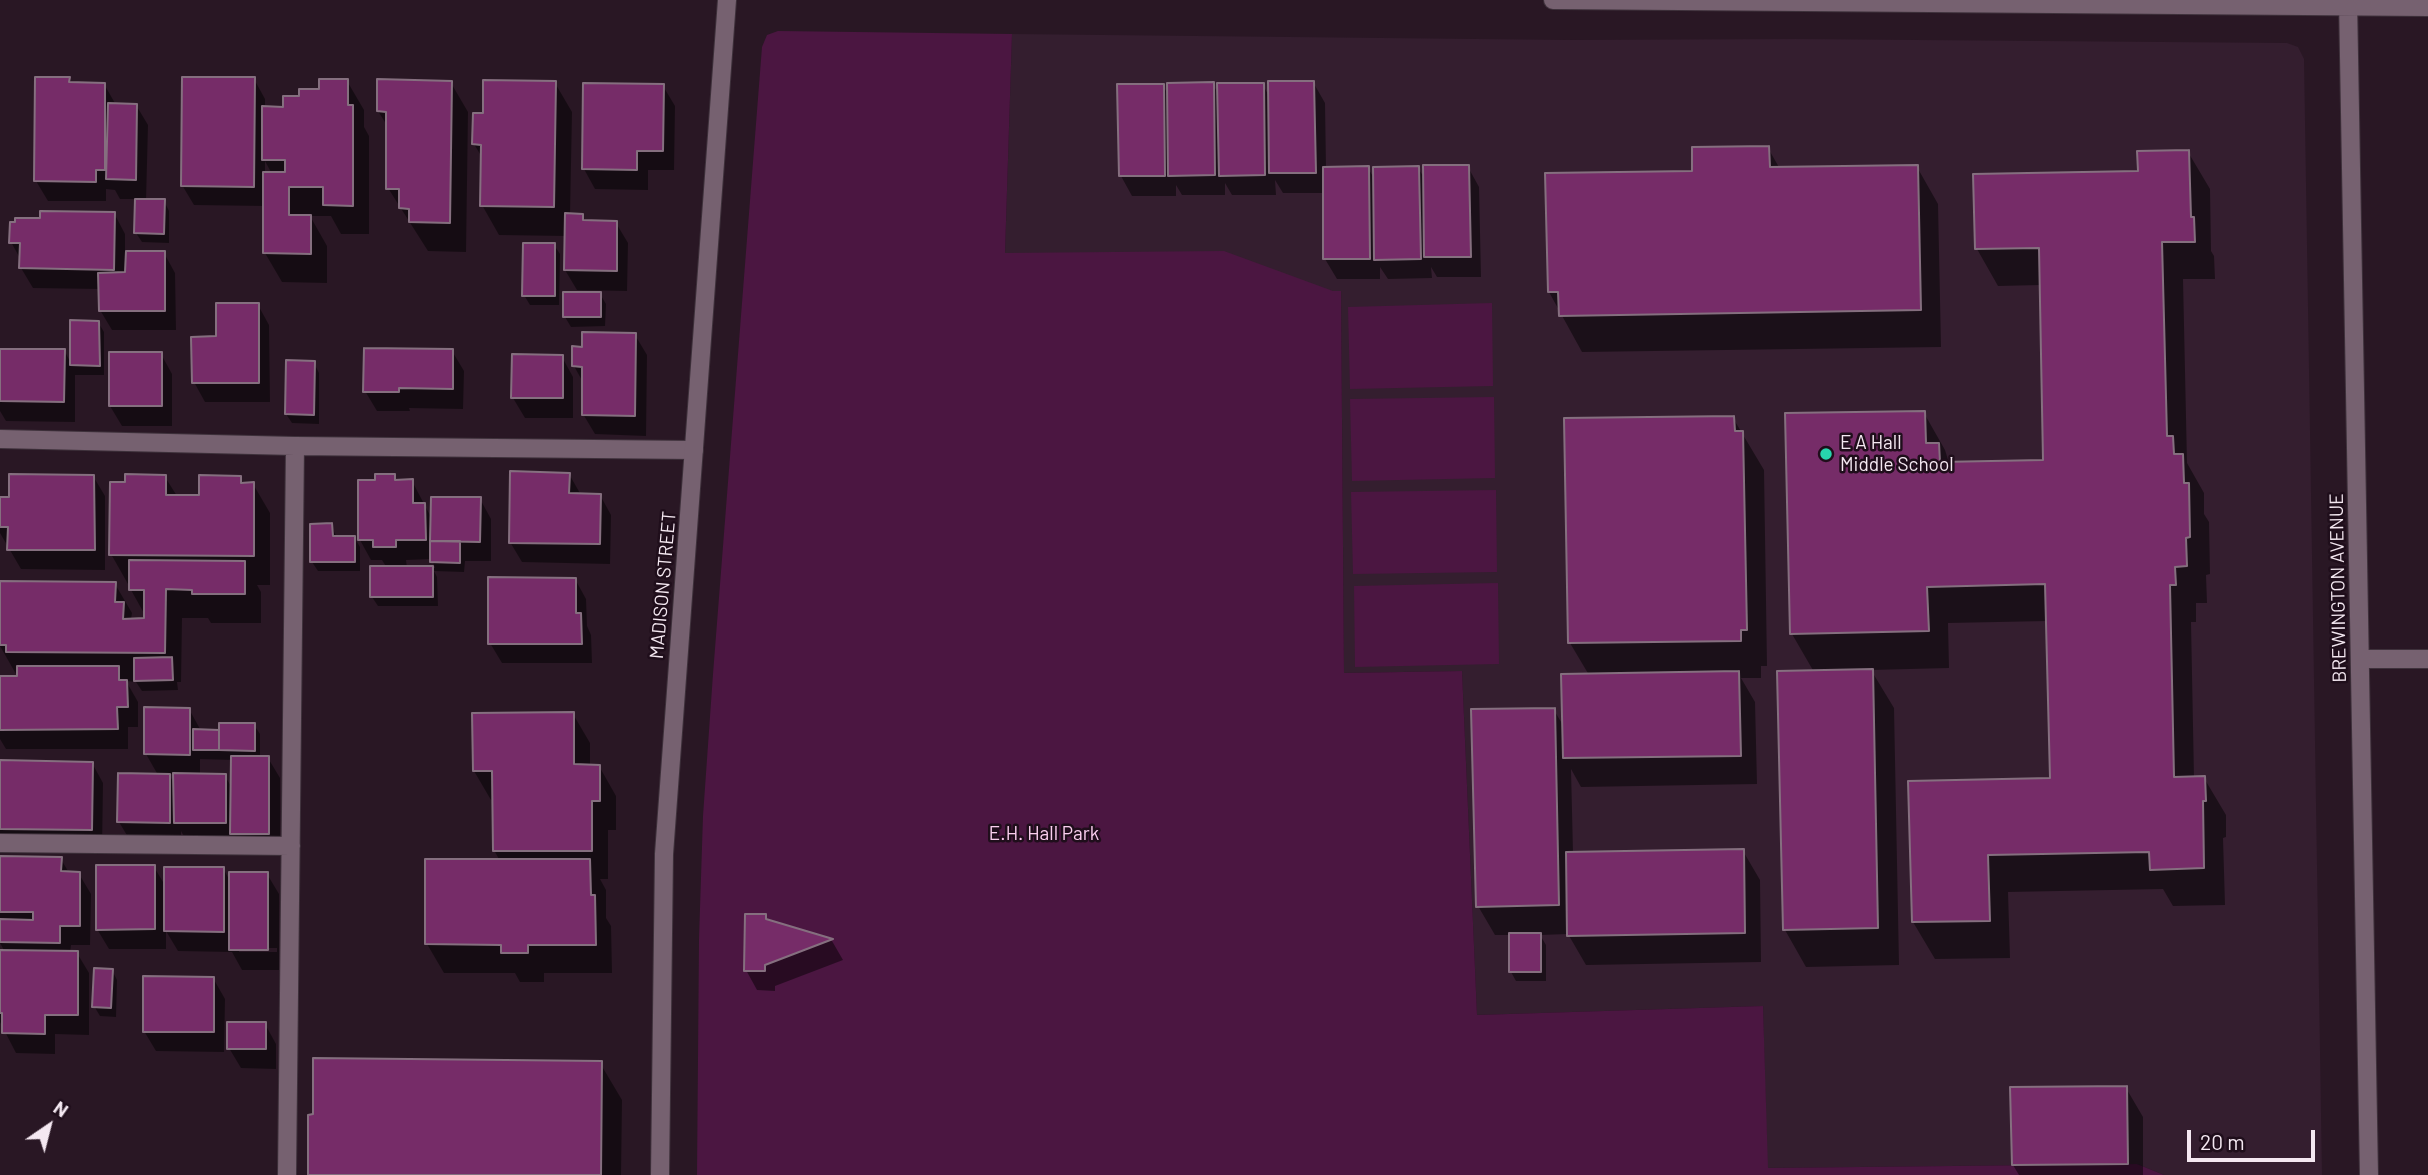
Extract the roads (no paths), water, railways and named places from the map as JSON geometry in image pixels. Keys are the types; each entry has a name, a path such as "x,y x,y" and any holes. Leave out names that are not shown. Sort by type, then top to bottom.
{"street":[{"name":"MADISON STREET","path":"660,1175 664,854 727,0"},
{"path":"1553,0 2348,2 2428,7"},
{"name":"BREWINGTON AVENUE","path":"2348,2 2369,1175"},
{"path":"0,439 295,446 694,450"},
{"path":"286,1175 295,446"},
{"path":"2360,659 2428,659"},
{"path":"0,843 291,846"}],"place":[{"name":"E A Hall Middle School","path":"1826,454"}],"park label":[{"name":"E.H. Hall Park","path":"1044,834"}]}
